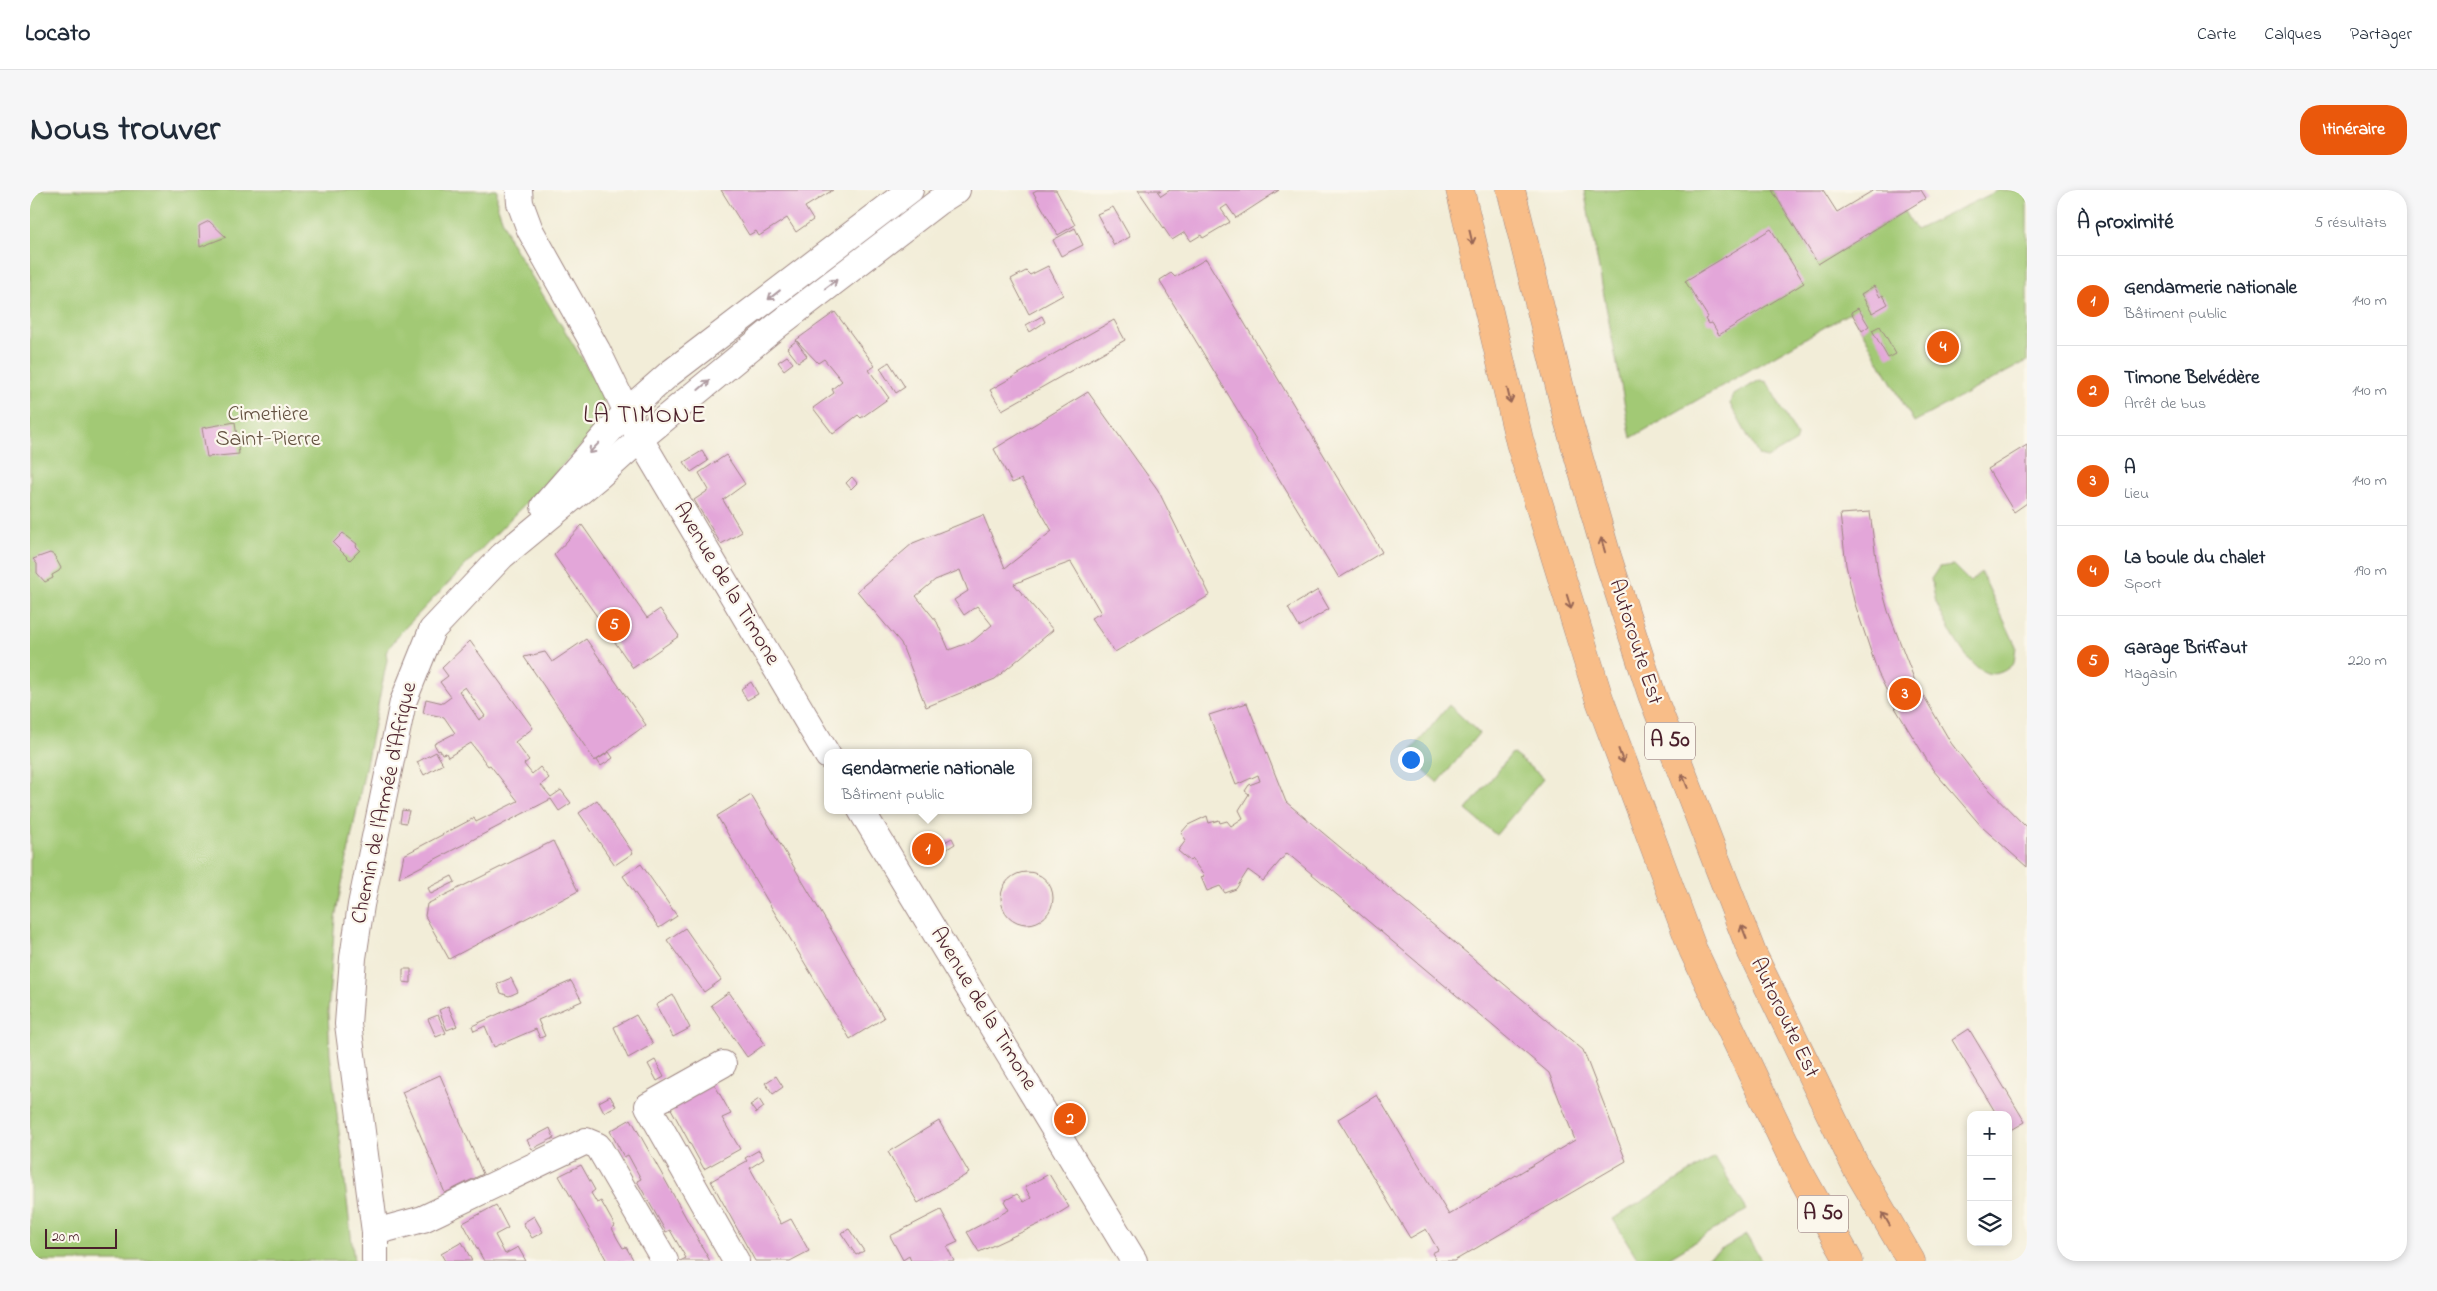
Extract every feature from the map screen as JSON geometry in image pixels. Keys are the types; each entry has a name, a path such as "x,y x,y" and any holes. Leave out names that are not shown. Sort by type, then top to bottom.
{"highway":[{"name":"A 50","path":"1460,190 1520,443 1599,698 1693,950 1797,1168 1849,1261"},
{"name":"Autoroute Est","path":"1511,190 1568,420 1606,556 1652,695 1752,953 1856,1167 1911,1261"}],"street":[{"path":"519,190 520,203 530,230 596,350 626,412"},
{"path":"502,556 626,412 676,368 910,190"},
{"name":"Chemin de l'Armée d'Afrique","path":"375,1261 374,1232 348,1024 353,958 361,905 403,702 432,630 502,556 599,476 640,439 778,324 956,190"},
{"path":"877,216 893,236"},
{"name":"Avenue de la Timone","path":"626,412 640,439 824,749"},
{"name":"Avenue de la Timone","path":"863,814 1134,1261"},
{"path":"723,1064 648,1106 736,1261"},
{"path":"374,1232 423,1219 586,1141 598,1146 665,1261"}],"green space":[{"name":"Cimetière Saint-Pierre","path":"30,190 497,190 497,205 510,241 603,393 604,422 400,633 386,652 387,660 335,918 328,1012 330,1054 354,1261 30,1261"},
{"path":"1584,190 1772,190 1818,264 1905,211 1916,230 1999,190 2027,190 2027,361 1914,422 1851,312 1631,438","holes":["1874,286 1879,295 1866,303 1861,294"]},
{"path":"1760,380 1767,382 1797,436 1795,442 1767,458 1759,456 1730,404 1732,396"},
{"path":"1953,565 1970,582 1981,572 2016,646 2014,663 2002,672 1995,674 1987,673 1979,669 1972,662 1950,631 1936,602 1931,579 1939,567"},
{"path":"1449,705 1479,733 1438,783 1407,756"},
{"path":"1512,753 1544,778 1496,835 1466,810"},
{"path":"1715,1157 1747,1210 1663,1261 1639,1261 1613,1219"},
{"path":"1746,1235 1762,1261 1702,1261"}],"building":[{"path":"721,190 833,190 805,207 813,220 796,232 787,218 759,236 756,231 749,235"},
{"path":"1037,190 1056,190 1075,225 1058,235 1033,192"},
{"path":"1138,190 1161,190 1158,192 1161,196 1170,190 1279,190 1236,218 1227,205 1221,209 1230,222 1203,238 1201,235 1191,241 1185,232 1172,240"},
{"path":"1772,190 1823,190 1837,212 1874,190 1921,190 1926,198 1818,264"},
{"path":"1113,207 1130,237 1114,245 1097,214"},
{"path":"209,221 226,237 200,247 199,226"},
{"path":"1075,228 1083,245 1061,256 1053,240"},
{"path":"1771,229 1804,283 1719,335 1712,323 1708,324 1705,319 1708,317 1685,281"},
{"path":"1206,259 1382,552 1339,578 1162,285 1160,280 1171,273 1175,277"},
{"path":"1048,266 1063,295 1029,314 1011,279 1026,271 1030,275"},
{"path":"1874,286 1880,297 1883,295 1888,304 1872,313 1861,294"},
{"path":"1858,308 1869,326 1862,331 1851,312"},
{"path":"835,312 875,366 869,370 889,398 861,418 858,415 833,434 813,408 834,393 832,389 842,381 824,359 818,363 796,340"},
{"path":"1042,316 1045,322 1030,332 1026,325"},
{"path":"1114,320 1125,340 1002,410 990,390"},
{"path":"1880,326 1896,354 1888,358 1872,330"},
{"path":"796,341 807,356 798,362 787,348"},
{"path":"787,356 793,363 784,370 778,362"},
{"path":"889,362 905,387 896,393 880,368"},
{"path":"1088,392 1158,490 1210,595 1115,652 1091,618 1101,613 1071,562 1043,572 1014,584 1053,630 995,679 926,707 901,643 857,591 913,543 983,515 1005,568 1052,531 1022,479 1012,483 994,449","holes":["960,570 968,591 954,600 964,615 977,606 992,625 973,641 949,650 937,622 916,596 935,580"]},
{"path":"235,422 239,454 207,457 202,428"},
{"path":"2027,445 2027,503 2014,512 1988,469"},
{"path":"702,451 708,461 691,472 684,462"},
{"path":"726,455 745,484 723,500 742,532 721,544 694,500 709,490 699,473"},
{"path":"852,477 857,483 851,489 846,483"},
{"path":"1870,512 1878,574 1888,611 1915,681 1951,743 1978,778 2027,828 2027,867 1982,827 1933,770 1894,706 1878,673 1854,601 1846,565 1840,514"},
{"path":"582,525 647,618 660,609 679,636 633,668 554,555"},
{"path":"343,533 357,544 356,546 360,550 350,560 333,543"},
{"path":"50,553 54,555 61,568 52,575 53,578 45,582 37,573 37,564 33,559"},
{"path":"1318,590 1329,609 1299,627 1288,608"},
{"path":"586,639 646,725 595,761 524,657 545,652 552,662"},
{"path":"470,641 533,728 515,742 529,760 524,764 532,774 540,767 549,778 541,785 551,797 561,790 571,803 559,811 551,799 399,878 404,855 474,818 476,822 518,801 471,743 448,757 446,753 442,754 440,750 438,751 434,744 455,733 444,717 423,713 426,699 443,703 451,697 440,682 448,676 442,668","holes":["465,687 485,716 479,720 459,691"]},
{"path":"751,682 758,694 747,700 741,689"},
{"path":"1247,703 1286,802 1583,1050 1626,1161 1454,1261 1437,1261 1432,1253 1438,1250 1426,1229 1410,1238 1338,1119 1377,1095 1449,1215 1575,1140 1549,1073 1287,853 1263,881 1248,870 1236,889 1225,893 1220,886 1207,891 1201,877 1204,876 1192,859 1190,861 1178,851 1186,840 1181,833 1188,825 1207,816 1209,823 1219,820 1220,823 1227,821 1231,826 1243,818 1239,810 1249,794 1245,791 1249,785 1260,781 1258,775 1236,785 1209,715"},
{"path":"436,752 443,764 424,775 417,762"},
{"path":"609,752 613,758 601,766 597,760"},
{"path":"751,795 884,1018 850,1039 717,816"},
{"path":"597,800 633,853 615,865 579,813"},
{"path":"402,810 409,811 406,823 400,822"},
{"path":"952,838 955,844 947,849 943,843"},
{"path":"553,841 578,891 449,959 425,916 427,904"},
{"path":"641,864 677,916 659,928 623,876"},
{"path":"1027,872 1041,876 1049,884 1053,898 1049,912 1041,920 1027,924 1013,920 1005,912 1001,898 1005,884 1013,876"},
{"path":"452,876 455,882 431,894 428,888"},
{"path":"685,928 721,980 704,992 667,940"},
{"path":"403,969 411,969 411,983 403,982"},
{"path":"511,978 518,992 509,996 501,993 497,984"},
{"path":"571,981 582,1001 538,1020 545,1036 540,1038 536,1029 494,1047 485,1026 474,1031 472,1026"},
{"path":"729,992 765,1044 747,1057 711,1005"},
{"path":"673,995 690,1028 673,1037 656,1005"},
{"path":"448,1006 457,1026 447,1030 439,1010"},
{"path":"438,1015 446,1033 436,1037 428,1019"},
{"path":"636,1015 653,1044 628,1058 614,1027"},
{"path":"1969,1029 2025,1122 2012,1130 2012,1111 1995,1111 1952,1040"},
{"path":"655,1060 664,1077 657,1081 648,1064"},
{"path":"440,1075 483,1174 445,1193 402,1092"},
{"path":"776,1076 783,1087 773,1094 765,1083"},
{"path":"713,1082 731,1114 722,1118 740,1149 704,1169 669,1105"},
{"path":"610,1096 616,1106 604,1112 599,1102"},
{"path":"759,1099 764,1107 756,1113 750,1105"},
{"path":"631,1119 710,1261 680,1261 686,1258 670,1230 666,1232 637,1181 641,1179 628,1155 624,1157 610,1131"},
{"path":"939,1121 969,1173 918,1203 888,1152"},
{"path":"550,1128 554,1138 532,1149 527,1140"},
{"path":"759,1150 764,1159 750,1168 781,1224 791,1219 809,1251 790,1261 755,1261 711,1181 747,1161 745,1158"},
{"path":"581,1165 595,1190 591,1193 597,1203 601,1201 615,1226 612,1228 617,1238 623,1248 626,1247 634,1261 607,1261 559,1176"},
{"path":"1049,1174 1069,1207 1048,1220 979,1252 967,1232 1009,1210 1004,1201 1017,1194 1024,1202 1031,1198 1025,1187"},
{"path":"496,1205 508,1228 495,1235 505,1254 518,1247 526,1261 484,1261 463,1223"},
{"path":"941,1210 958,1242 947,1247 954,1261 911,1261 909,1256 903,1260 890,1236"},
{"path":"534,1216 543,1232 532,1238 523,1223"},
{"path":"849,1229 864,1251 856,1255 841,1233"},
{"path":"462,1242 472,1261 445,1261 441,1254"}],"place":[{"name":"La boule du chalet","path":"1943,347"},
{"name":"Garage Briffaut","path":"614,625"},
{"name":"A","path":"1905,694"},
{"name":"Gendarmerie nationale","path":"928,849"},
{"name":"Timone Belvédère","path":"1070,1119"}],"district":[{"name":"LA TIMONE","path":"645,416"}]}
